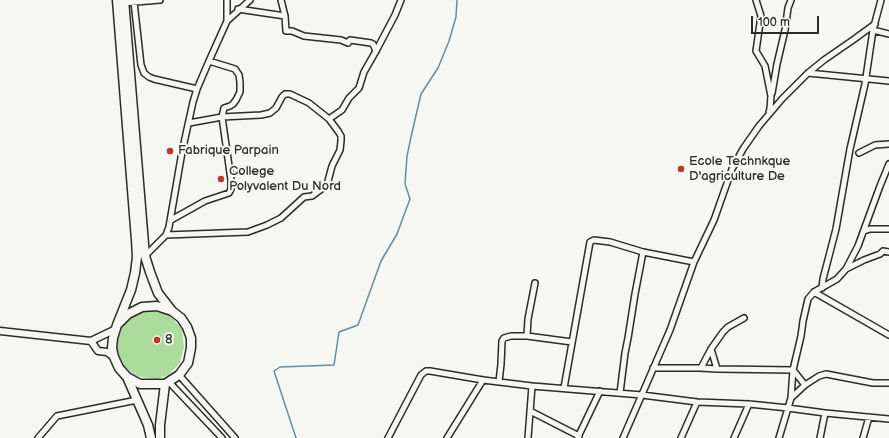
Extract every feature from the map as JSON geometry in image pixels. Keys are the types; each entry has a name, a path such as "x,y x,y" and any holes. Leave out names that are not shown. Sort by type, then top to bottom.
{"main road":[{"path":"122,1 145,256 153,283 158,293 172,311 181,318 187,327 191,338 188,363 178,375 167,383 140,384 127,377"},
{"path":"122,1 137,257 132,290 112,338 112,348 119,368 127,377 148,425 151,438"},
{"path":"116,327 128,314 142,307 157,306 172,311"},
{"path":"160,438 160,425 167,383"}],"street":[{"path":"122,1 134,2 160,0"},
{"path":"227,0 227,21"},
{"path":"145,256 166,235 171,220 182,152 197,89 227,21 238,9 250,0"},
{"path":"281,0 285,16 286,31 292,31 304,36 340,40 348,43 350,40 371,43 376,51"},
{"path":"329,119 342,110 349,98 359,88 364,72 395,15 401,0"},
{"path":"756,0 761,16 756,51 766,66 771,96"},
{"path":"767,116 770,109 777,64 785,30 788,8 791,0"},
{"path":"822,288 836,229 850,149 860,110 875,24 881,0"},
{"path":"134,2 141,65 144,73 154,79 197,89"},
{"path":"238,9 285,16"},
{"path":"623,438 670,330 694,262 714,220 732,169 743,149 767,116 808,73 875,24"},
{"path":"874,30 889,34"},
{"path":"171,220 205,201 228,193 231,189 222,117 224,108 233,104 240,92 239,75 235,69 209,60"},
{"path":"808,73 889,81"},
{"path":"166,235 248,232 281,218 304,197 312,196 327,184 332,166 340,150 342,141 341,136 329,119 309,103 290,94 285,94 276,108 270,113 261,115 222,117 189,123"},
{"path":"859,153 875,145 889,144"},
{"path":"779,438 791,398 793,370 808,300 814,292 837,279 846,269 858,246 889,164"},
{"path":"864,230 889,229"},
{"path":"564,388 590,242 594,240 610,242 643,252 694,262"},
{"path":"846,269 880,254 883,251 889,252"},
{"path":"620,393 624,353 643,252"},
{"path":"527,336 527,324 535,283"},
{"path":"814,292 889,335"},
{"path":"701,368 711,348 723,332 728,327 744,318"},
{"path":"0,330 91,341 116,327"},
{"path":"499,382 502,341 504,338 511,336 527,336 572,342"},
{"path":"91,341 98,351 107,352 114,357"},
{"path":"711,348 717,369"},
{"path":"653,368 793,370"},
{"path":"793,370 805,385"},
{"path":"388,438 421,375 426,371 532,386 642,395 697,402 749,404 889,419"},
{"path":"791,398 805,385 819,376 826,374 873,383 889,383"},
{"path":"178,375 235,438"},
{"path":"447,438 483,380"},
{"path":"167,383 222,438"},
{"path":"528,438 532,386"},
{"path":"530,411 578,437 600,391"},
{"path":"38,438 57,416 137,400"},
{"path":"681,438 697,402"},
{"path":"734,438 749,404"},
{"path":"820,438 825,413"},
{"path":"863,438 870,417"}],"green space":[{"path":"155,310 170,316 182,329 184,347 180,363 168,375 157,379 140,377 133,374 124,366 118,352 116,338 122,327 134,315 145,311"}],"waterway":[{"path":"296,438 274,371 280,367 334,365 339,332 358,325 381,261 397,234 410,199 405,184 407,156 421,94 438,68 449,41 456,17 457,0"}],"place":[{"name":"Fabrique Parpain","path":"170,151"},
{"name":"Ecole Technkque D'agriculture De","path":"681,169"},
{"name":"College Polyvalent Du Nord","path":"221,179"},
{"name":"8","path":"157,340"}]}
